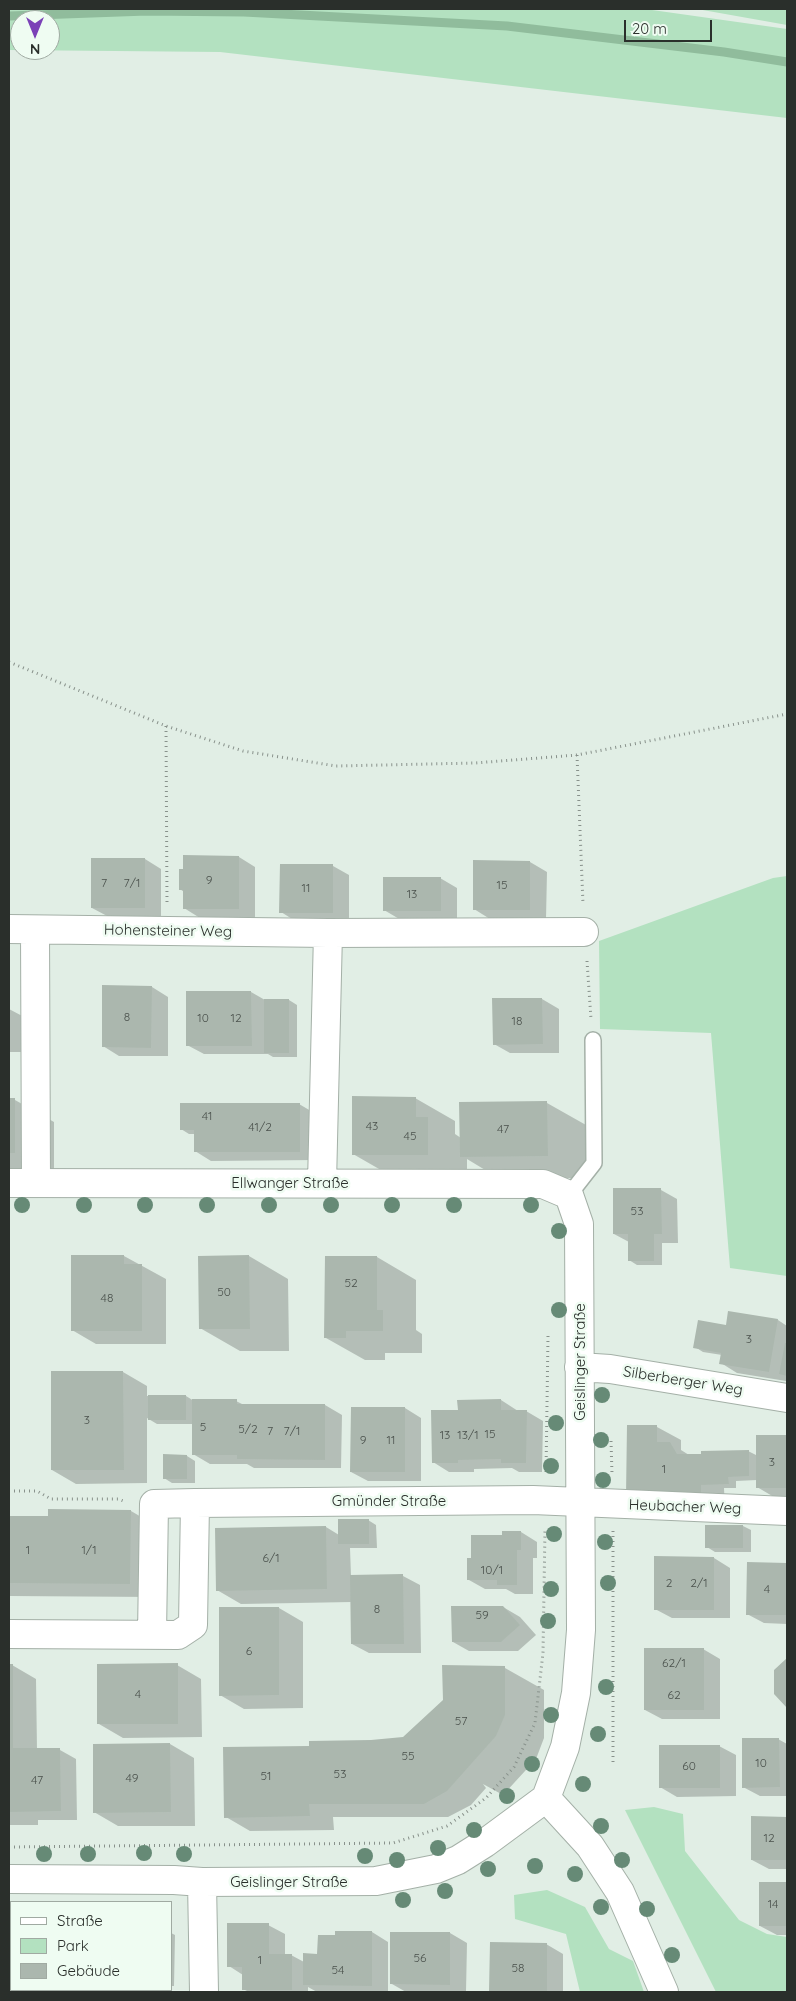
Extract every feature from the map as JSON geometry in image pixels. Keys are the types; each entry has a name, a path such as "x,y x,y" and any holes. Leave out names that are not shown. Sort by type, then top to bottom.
{"street":[{"name":"Hohensteiner Weg","path":"9,929 328,933 584,932"},
{"path":"35,930 36,1182"},
{"path":"322,1183 328,933"},
{"name":"Ellwanger Straße","path":"9,1183 543,1184 570,1195"},
{"name":"Geislinger Straße","path":"9,1879 174,1880 202,1882 376,1881 436,1869 458,1860 485,1843 546,1798 565,1748 576,1693 581,1630 582,1504 579,1367 579,1224 570,1195"},
{"name":"Silberberger Weg","path":"579,1367 610,1369 787,1398"},
{"name":"Gmünder Straße","path":"154,1504 533,1500 582,1504"},
{"path":"9,1634 178,1634 193,1625 195,1503"},
{"path":"152,1635 154,1504"},
{"name":"Heubacher Weg","path":"582,1504 787,1511"},
{"path":"546,1798 590,1846 620,1892 664,1992"},
{"path":"202,1882 204,1992"}],"lane":[{"path":"570,1195 594,1163 593,1040"}],"path":[{"path":"9,662 166,726 243,751 336,766 475,763 577,755 787,714"},
{"path":"166,726 167,931"},
{"path":"577,755 584,932 593,1040"},
{"path":"546,1474 548,1334"},
{"path":"611,1437 613,1763"},
{"path":"9,1491 37,1491 50,1499 118,1499 129,1504 154,1504"},
{"path":"9,1847 393,1843 447,1826 486,1798 514,1768 535,1722 543,1653 545,1523"}],"green space":[{"path":"9,9 645,9 787,29 787,118 220,52 60,50 60,10 10,10 10,50"},
{"path":"697,9 787,9 787,25"},
{"path":"787,876 787,1276 730,1268 711,1033 600,1029 599,941 773,878"},
{"path":"654,1807 683,1814 685,1851 739,1920 767,1934 787,1937 787,1992 716,1992 625,1810"},
{"path":"547,1890 585,1907 609,1949 633,1961 644,1992 580,1992 566,1934 515,1919 514,1895"}],"building":[{"path":"183,855 239,856 239,909 183,909 183,890 179,890 179,869 183,869"},
{"path":"91,858 145,858 145,908 91,908"},
{"path":"473,860 530,861 530,910 473,910"},
{"path":"280,864 333,864 333,913 279,913"},
{"path":"383,877 441,877 441,911 383,911"},
{"path":"102,985 152,986 151,1048 102,1047"},
{"path":"186,991 251,991 252,1046 186,1046"},
{"path":"492,998 542,998 543,1044 493,1045"},
{"path":"264,999 289,999 289,1053 264,1053"},
{"path":"352,1096 416,1097 416,1117 428,1117 428,1155 352,1155"},
{"path":"9,1098 15,1098 15,1153 9,1153"},
{"path":"547,1101 548,1156 460,1157 459,1102"},
{"path":"180,1103 300,1103 300,1152 194,1152 194,1130 180,1130"},
{"path":"613,1188 661,1188 662,1234 654,1234 654,1261 628,1261 628,1234 613,1234"},
{"path":"71,1255 124,1255 124,1264 142,1264 142,1331 71,1331"},
{"path":"249,1255 250,1329 199,1329 198,1256"},
{"path":"325,1256 377,1256 377,1310 383,1310 383,1331 346,1331 346,1338 324,1338"},
{"path":"728,1311 778,1319 769,1372 719,1364 721,1353 693,1348 698,1320 726,1325"},
{"path":"785,1343 787,1343 787,1376 779,1374"},
{"path":"51,1371 123,1371 124,1470 51,1470"},
{"path":"148,1395 186,1395 186,1420 148,1420"},
{"path":"192,1399 237,1399 237,1404 325,1404 325,1460 237,1459 237,1455 192,1455"},
{"path":"501,1399 501,1410 527,1410 526,1463 501,1463 501,1459 458,1460 458,1463 432,1463 431,1410 458,1410 457,1400"},
{"path":"351,1407 405,1407 405,1472 350,1472"},
{"path":"627,1425 657,1425 657,1442 670,1442 677,1454 701,1454 701,1451 749,1450 749,1476 728,1477 729,1484 701,1485 701,1497 626,1496"},
{"path":"756,1435 787,1435 787,1488 756,1488"},
{"path":"163,1454 187,1455 187,1479 163,1479"},
{"path":"48,1509 131,1510 130,1584 9,1583 9,1516 48,1516"},
{"path":"338,1519 369,1519 369,1544 338,1544"},
{"path":"705,1525 743,1525 743,1548 705,1548"},
{"path":"326,1526 327,1589 216,1591 215,1528"},
{"path":"502,1531 521,1531 521,1550 517,1550 517,1585 497,1585 497,1580 467,1580 467,1558 471,1558 471,1535 502,1535"},
{"path":"654,1556 714,1557 714,1610 654,1610"},
{"path":"747,1562 787,1563 787,1615 746,1615"},
{"path":"403,1574 404,1644 351,1644 350,1575"},
{"path":"451,1606 503,1606 520,1625 501,1642 452,1642"},
{"path":"219,1607 279,1607 279,1695 219,1696"},
{"path":"644,1648 704,1648 704,1710 644,1710"},
{"path":"787,1658 787,1708 774,1694 774,1670"},
{"path":"178,1663 178,1724 97,1724 97,1664"},
{"path":"9,1664 13,1664 13,1748 60,1748 61,1811 9,1812"},
{"path":"442,1665 505,1666 505,1715 496,1736 447,1791 424,1804 309,1804 310,1816 224,1818 223,1747 309,1746 309,1741 371,1740 403,1737 443,1700"},
{"path":"742,1738 779,1738 780,1787 742,1788"},
{"path":"170,1743 171,1812 93,1813 93,1744"},
{"path":"659,1745 720,1745 720,1788 659,1788"},
{"path":"751,1816 787,1817 787,1860 751,1860"},
{"path":"759,1882 787,1882 787,1926 759,1926"},
{"path":"227,1923 269,1923 269,1954 292,1954 292,1990 242,1990 242,1967 227,1967"},
{"path":"335,1931 372,1931 372,1986 303,1985 303,1953 317,1954 318,1935 335,1935"},
{"path":"390,1932 450,1932 450,1985 390,1984"},
{"path":"490,1942 547,1943 547,1992 489,1992"},
{"path":"9,1966 10,1991 61,1991 61,1992 9,1992"},
{"path":"99,1991 151,1991 151,1992"}],"waterway":[{"path":"9,16 147,11 244,12 507,26 724,52 787,62"}]}
